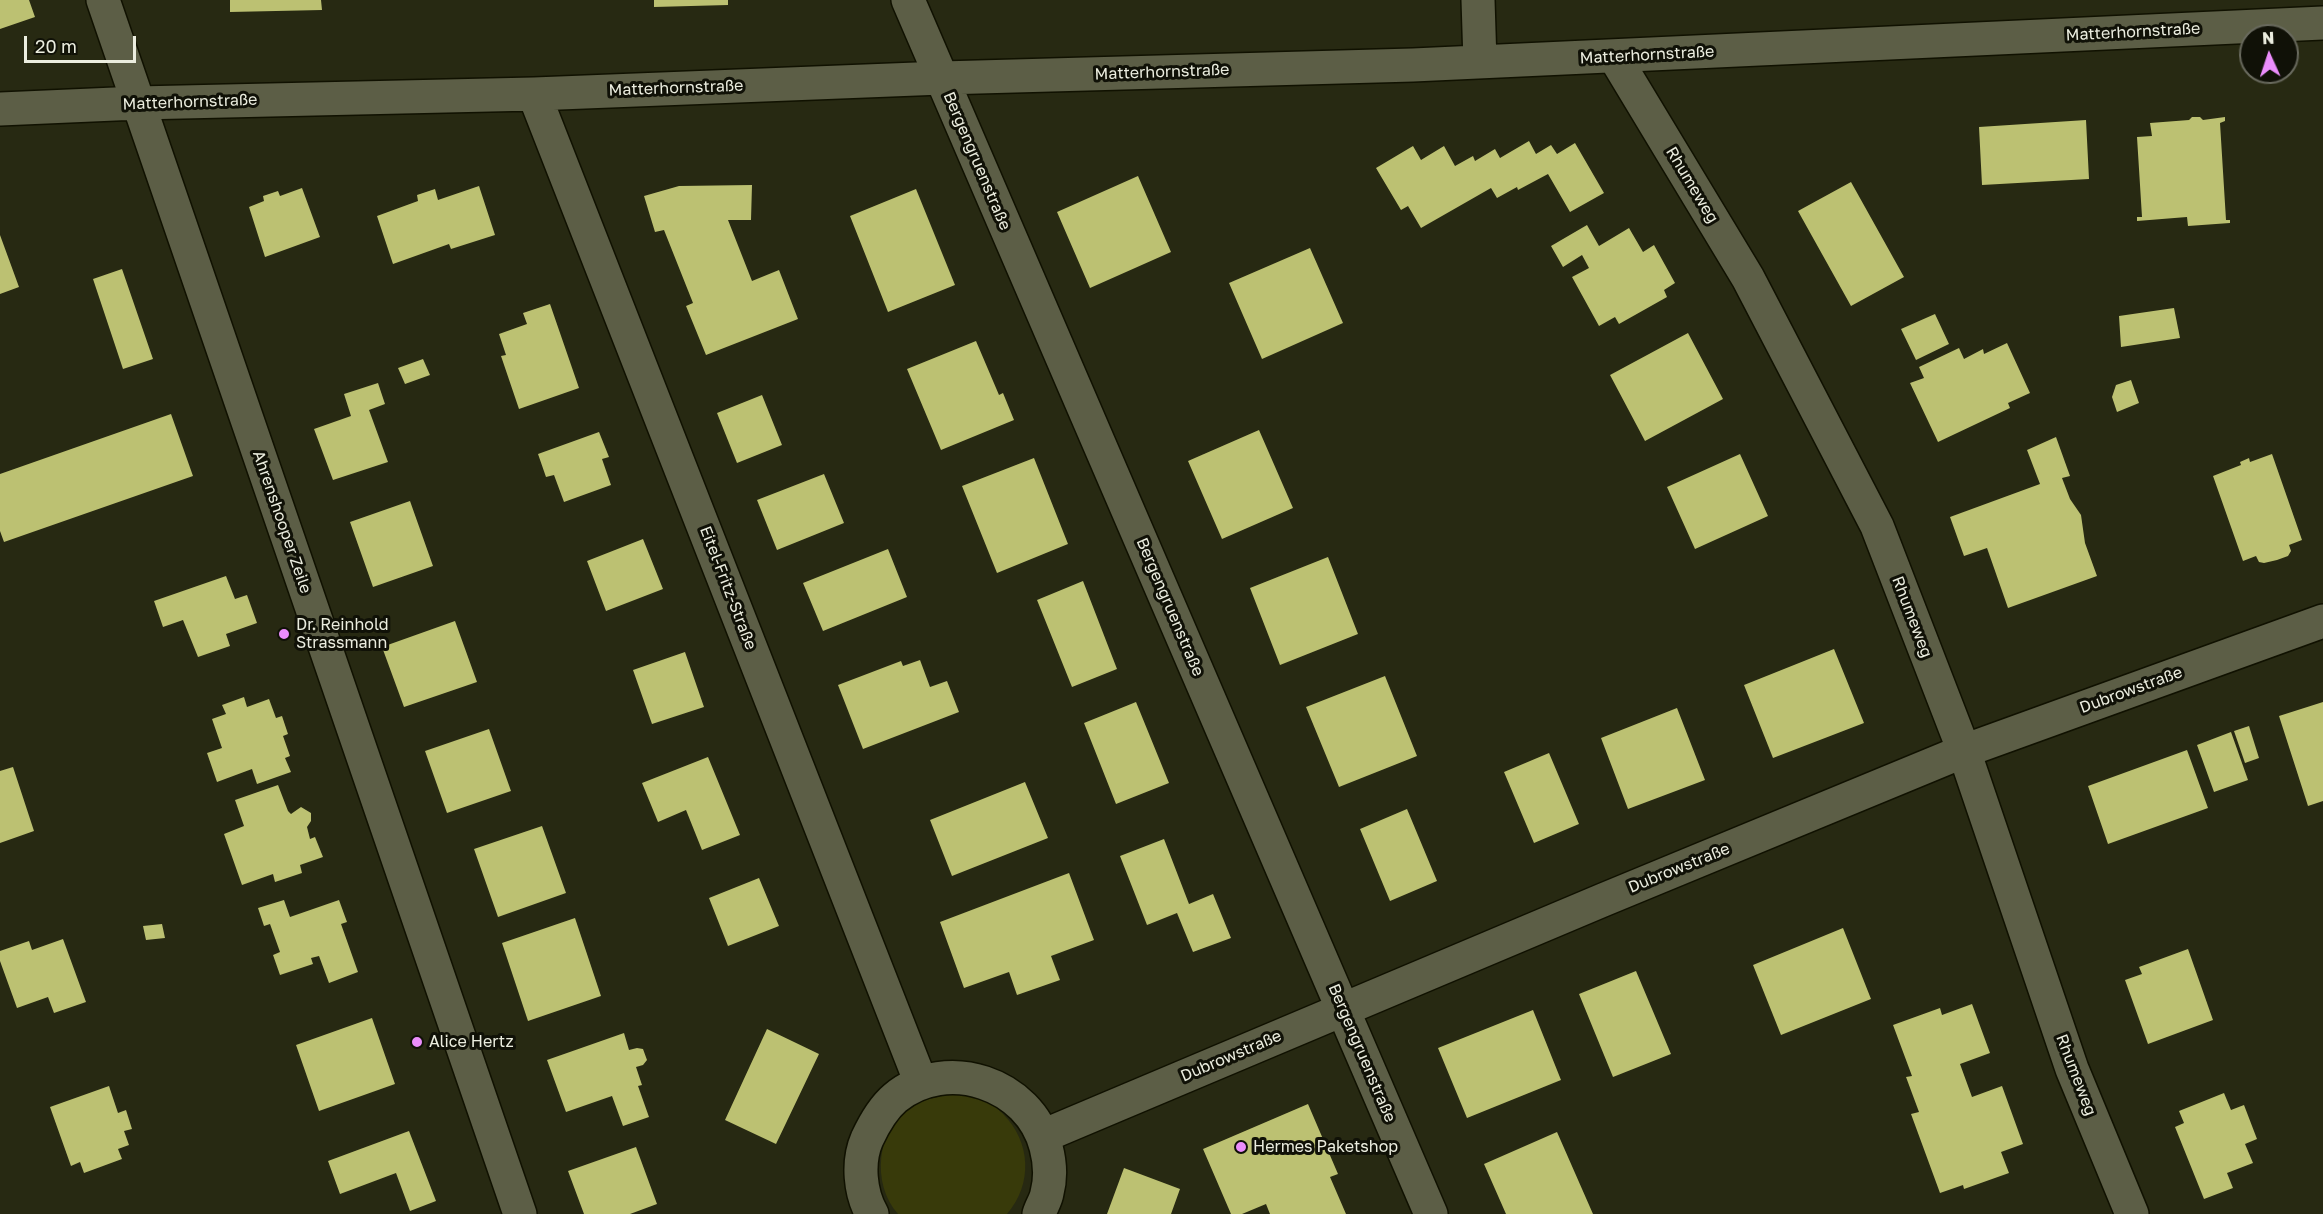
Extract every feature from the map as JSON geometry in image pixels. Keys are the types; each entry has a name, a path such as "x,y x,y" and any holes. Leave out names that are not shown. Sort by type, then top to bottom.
{"street":[{"name":"Ahrenshooper Zeile","path":"103,0 520,1214"},
{"name":"Bergengruenstraße","path":"908,0 1431,1214"},
{"path":"1478,0 1480,62"},
{"name":"Matterhornstraße","path":"0,109 138,103 534,94 942,78 1614,57 2323,22"},
{"name":"Rhumeweg","path":"1614,57 1748,278 1877,526 1964,751 2072,1069 2132,1214"},
{"name":"Eitel-Fritz-Straße","path":"534,94 921,1083"},
{"name":"Dubrowstraße","path":"1043,1136 1964,751 2323,621"},
{"path":"860,1211 864,1146 876,1119 896,1097 921,1083 950,1077 979,1080 1006,1091 1028,1111 1043,1136 1050,1162 1047,1192 1039,1214"}],"shaded area":[{"path":"957,1094 988,1103 1003,1114 1012,1125 1019,1137 1025,1163 1025,1177 1021,1190 1007,1214 898,1214 889,1202 881,1172 881,1157 891,1128 900,1115 912,1106 929,1099"}],"building":[{"path":"0,0 29,0 35,17 0,29"},
{"path":"230,0 321,0 322,10 230,12"},
{"path":"654,0 728,0 728,5 654,7"},
{"path":"2192,117 2200,117 2203,120 2225,117 2225,121 2220,123 2226,220 2230,220 2230,223 2188,226 2187,217 2137,221 2137,217 2142,217 2137,137 2152,136 2150,123 2189,120"},
{"path":"2086,120 2089,179 1982,185 1979,127"},
{"path":"1529,141 1536,154 1551,145 1557,154 1575,143 1604,193 1570,212 1548,174 1497,198 1491,188 1421,228 1408,206 1401,210 1376,168 1413,146 1421,160 1444,146 1455,166 1473,156 1475,161 1495,149 1500,158"},
{"path":"1138,176 1171,252 1090,288 1057,212"},
{"path":"1851,182 1904,277 1851,306 1798,211"},
{"path":"752,185 751,220 728,220 752,281 779,270 798,319 706,355 686,306 693,303 664,230 655,232 644,196 679,186"},
{"path":"479,186 495,235 451,249 449,244 393,264 377,216 418,201 417,195 435,189 438,200"},
{"path":"302,188 320,237 265,257 249,207 264,201 263,196 278,191 280,196"},
{"path":"916,189 955,285 888,312 850,216"},
{"path":"1587,225 1599,246 1629,228 1643,252 1654,245 1675,283 1664,290 1667,297 1619,324 1615,317 1599,326 1572,277 1589,268 1582,255 1563,267 1551,246"},
{"path":"0,235 19,287 0,294"},
{"path":"1310,248 1343,323 1262,359 1229,283"},
{"path":"122,269 153,359 123,369 93,279"},
{"path":"550,304 579,388 519,409 501,356 506,355 499,334 527,324 523,313"},
{"path":"2174,308 2180,338 2121,347 2119,316"},
{"path":"1935,314 1949,344 1916,360 1901,329"},
{"path":"1688,333 1723,399 1645,441 1610,375"},
{"path":"976,341 999,395 1003,393 1014,420 941,450 907,369"},
{"path":"2007,343 2030,393 2008,403 2010,408 1938,442 1910,383 1924,378 1919,367 1959,348 1964,359 1983,349 1984,354"},
{"path":"423,359 430,375 405,384 398,368"},
{"path":"2131,380 2139,403 2117,412 2112,397 2116,385"},
{"path":"378,383 385,404 369,410 388,462 333,480 314,429 351,416 344,394"},
{"path":"762,395 782,445 737,463 717,413"},
{"path":"171,414 193,476 4,542 0,531 0,474"},
{"path":"1259,430 1293,508 1222,539 1188,461"},
{"path":"599,432 609,457 602,459 611,485 564,502 554,475 546,477 538,454"},
{"path":"2056,437 2070,476 2062,478 2070,499 2081,515 2085,543 2097,576 2008,608 1987,548 1964,556 1950,517 2040,484 2027,450"},
{"path":"1740,454 1768,516 1695,549 1667,487"},
{"path":"2272,454 2302,540 2289,545 2291,551 2288,556 2277,560 2264,563 2259,562 2256,556 2243,561 2213,476 2241,465 2240,462 2249,458 2250,462"},
{"path":"1034,458 1068,544 997,573 962,486"},
{"path":"824,474 844,523 777,550 757,500"},
{"path":"410,501 433,566 373,587 350,522"},
{"path":"643,539 663,589 606,611 587,561"},
{"path":"888,549 907,597 823,631 803,583"},
{"path":"1328,557 1358,634 1280,665 1250,588"},
{"path":"226,576 235,599 247,595 257,623 226,634 230,646 198,657 183,620 163,627 154,601"},
{"path":"1083,581 1117,669 1072,687 1037,600"},
{"path":"455,621 477,682 404,707 382,647"},
{"path":"1834,649 1864,723 1773,758 1744,685"},
{"path":"685,652 704,707 652,724 633,670"},
{"path":"920,660 930,687 947,681 959,712 863,749 838,685 901,661 903,666"},
{"path":"1385,676 1417,756 1339,787 1306,707"},
{"path":"244,697 247,707 269,699 276,718 282,716 288,734 283,736 290,756 285,758 291,772 257,784 252,769 217,782 207,753 222,748 212,719 226,714 222,705"},
{"path":"1136,702 1169,783 1116,804 1084,723"},
{"path":"2323,702 2323,801 2308,806 2279,716"},
{"path":"1677,708 1705,780 1628,809 1601,738"},
{"path":"2249,726 2259,758 2245,763 2234,731"},
{"path":"489,729 511,791 447,813 425,751"},
{"path":"2231,732 2248,780 2214,792 2197,745"},
{"path":"2187,750 2208,808 2108,844 2088,786"},
{"path":"1549,753 1579,824 1534,843 1504,772"},
{"path":"708,757 740,835 702,850 686,810 658,822 642,783"},
{"path":"13,767 34,831 0,843 0,771"},
{"path":"1025,782 1048,838 952,876 930,820"},
{"path":"278,785 291,814 301,807 311,813 311,821 307,827 310,839 315,837 323,857 300,865 302,873 275,882 273,874 242,885 224,834 244,826 235,800"},
{"path":"1407,809 1437,881 1390,901 1360,829"},
{"path":"542,826 566,893 498,917 474,849"},
{"path":"1164,839 1189,904 1213,894 1231,938 1193,952 1177,913 1147,925 1120,856"},
{"path":"1069,873 1094,940 1051,956 1060,980 1017,995 1009,972 964,988 940,922"},
{"path":"759,878 779,926 728,946 709,898"},
{"path":"284,900 290,917 339,900 347,922 341,924 358,972 329,983 319,956 311,958 313,964 280,975 273,955 280,952 270,924 264,926 258,908"},
{"path":"575,918 601,996 528,1021 502,943"},
{"path":"162,924 165,938 146,940 143,926"},
{"path":"1843,928 1871,999 1781,1035 1753,965"},
{"path":"63,939 86,1002 54,1013 48,997 17,1008 0,961 0,951 29,941 32,950"},
{"path":"2188,949 2213,1020 2148,1044 2125,980 2142,974 2139,967"},
{"path":"1636,971 1671,1054 1613,1077 1579,994"},
{"path":"1972,1004 1990,1053 1960,1064 1972,1097 2002,1086 2023,1144 2001,1152 2009,1173 1964,1189 1963,1185 1940,1193 1911,1114 1919,1112 1906,1077 1912,1076 1893,1025 1940,1008 1942,1015"},
{"path":"1533,1010 1561,1080 1467,1118 1438,1048"},
{"path":"372,1018 395,1084 319,1111 296,1045"},
{"path":"767,1029 819,1054 776,1144 725,1120"},
{"path":"624,1033 629,1050 643,1049 647,1060 643,1065 636,1067 642,1085 638,1086 649,1117 623,1126 612,1096 566,1112 547,1060"},
{"path":"109,1086 118,1113 126,1110 132,1129 124,1131 129,1145 118,1149 122,1159 84,1173 80,1162 71,1166 50,1107"},
{"path":"2224,1093 2231,1110 2244,1105 2257,1139 2245,1144 2253,1163 2227,1173 2233,1188 2204,1199 2175,1127 2184,1123 2179,1111"},
{"path":"1308,1104 1338,1174 1330,1177 1346,1214 1270,1214 1266,1204 1242,1214 1231,1214 1203,1149"},
{"path":"409,1131 436,1201 410,1211 396,1173 340,1194 328,1161"},
{"path":"1557,1132 1593,1214 1506,1214 1484,1164"},
{"path":"636,1147 657,1204 630,1214 584,1214 568,1171"},
{"path":"1124,1168 1180,1189 1171,1214 1107,1214"}],"place":[{"name":"Dr. Reinhold Strassmann","path":"284,634"},
{"name":"Alice Hertz","path":"417,1042"},
{"name":"Hermes Paketshop","path":"1241,1147"}]}
